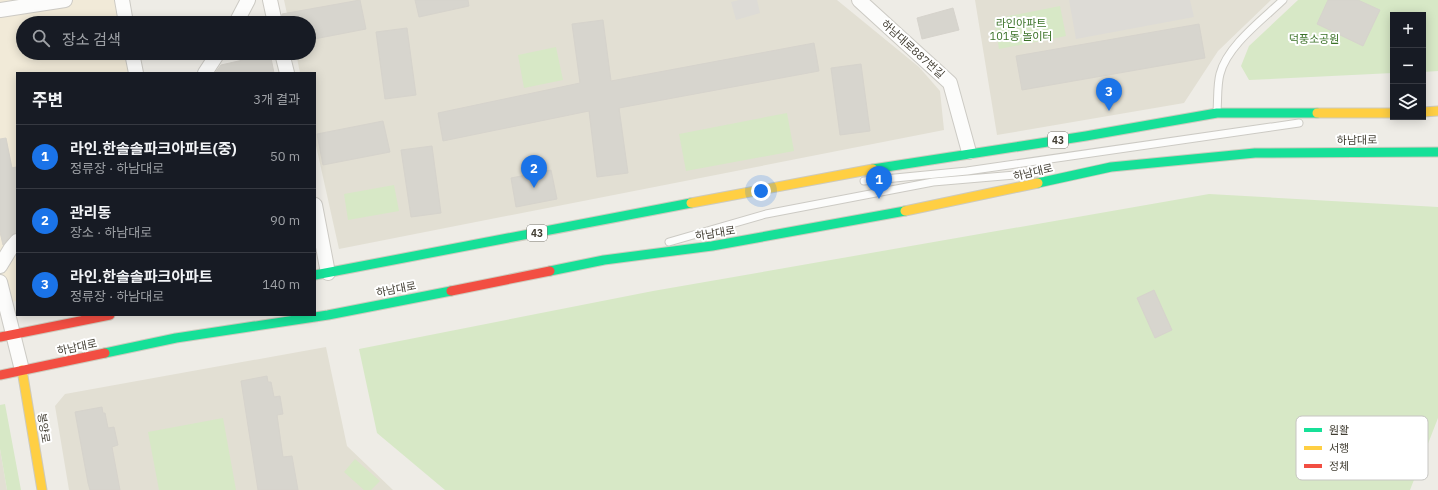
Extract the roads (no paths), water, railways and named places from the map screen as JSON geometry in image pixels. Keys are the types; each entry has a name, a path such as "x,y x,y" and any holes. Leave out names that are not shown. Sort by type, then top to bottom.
{"main road":[{"path":"1426,112 1437,111"},
{"name":"43","path":"321,274 969,152 1086,136 1217,113 1390,113"},
{"name":"하남대로","path":"0,375 176,338 328,315 604,260 712,246 944,204 1111,167 1255,154 1438,152"},
{"path":"6,336 105,316"},
{"name":"봉양로","path":"22,370 42,490"}],"street":[{"path":"0,10 17,4 65,0"},
{"path":"122,0 125,16"},
{"path":"240,16 248,0"},
{"path":"270,0 274,16"},
{"name":"하남대로887번길","path":"858,0 950,83 969,152"},
{"path":"133,60 136,72"},
{"path":"206,72 213,60"},
{"path":"283,60 286,72"},
{"path":"316,216 321,274"},
{"path":"0,266 16,242"},
{"path":"0,282 6,336 22,370"}],"lane":[{"path":"1217,113 1219,75 1226,58 1283,0"},
{"path":"1312,121 1359,114"},
{"path":"855,182 966,172 1304,122"},
{"path":"604,260 766,214 933,182 1111,167"},
{"path":"760,191 839,183"},
{"path":"7,366 22,370"}],"place":[{"name":"라인.한솔솔파크아파트","path":"1109,111"},
{"name":"관리동","path":"534,188"},
{"name":"라인.한솔솔파크아파트(중)","path":"879,199"}],"park label":[{"name":"라인아파트 101동 놀이터","path":"1021,29"},
{"name":"덕풍소공원","path":"1314,39"}]}
